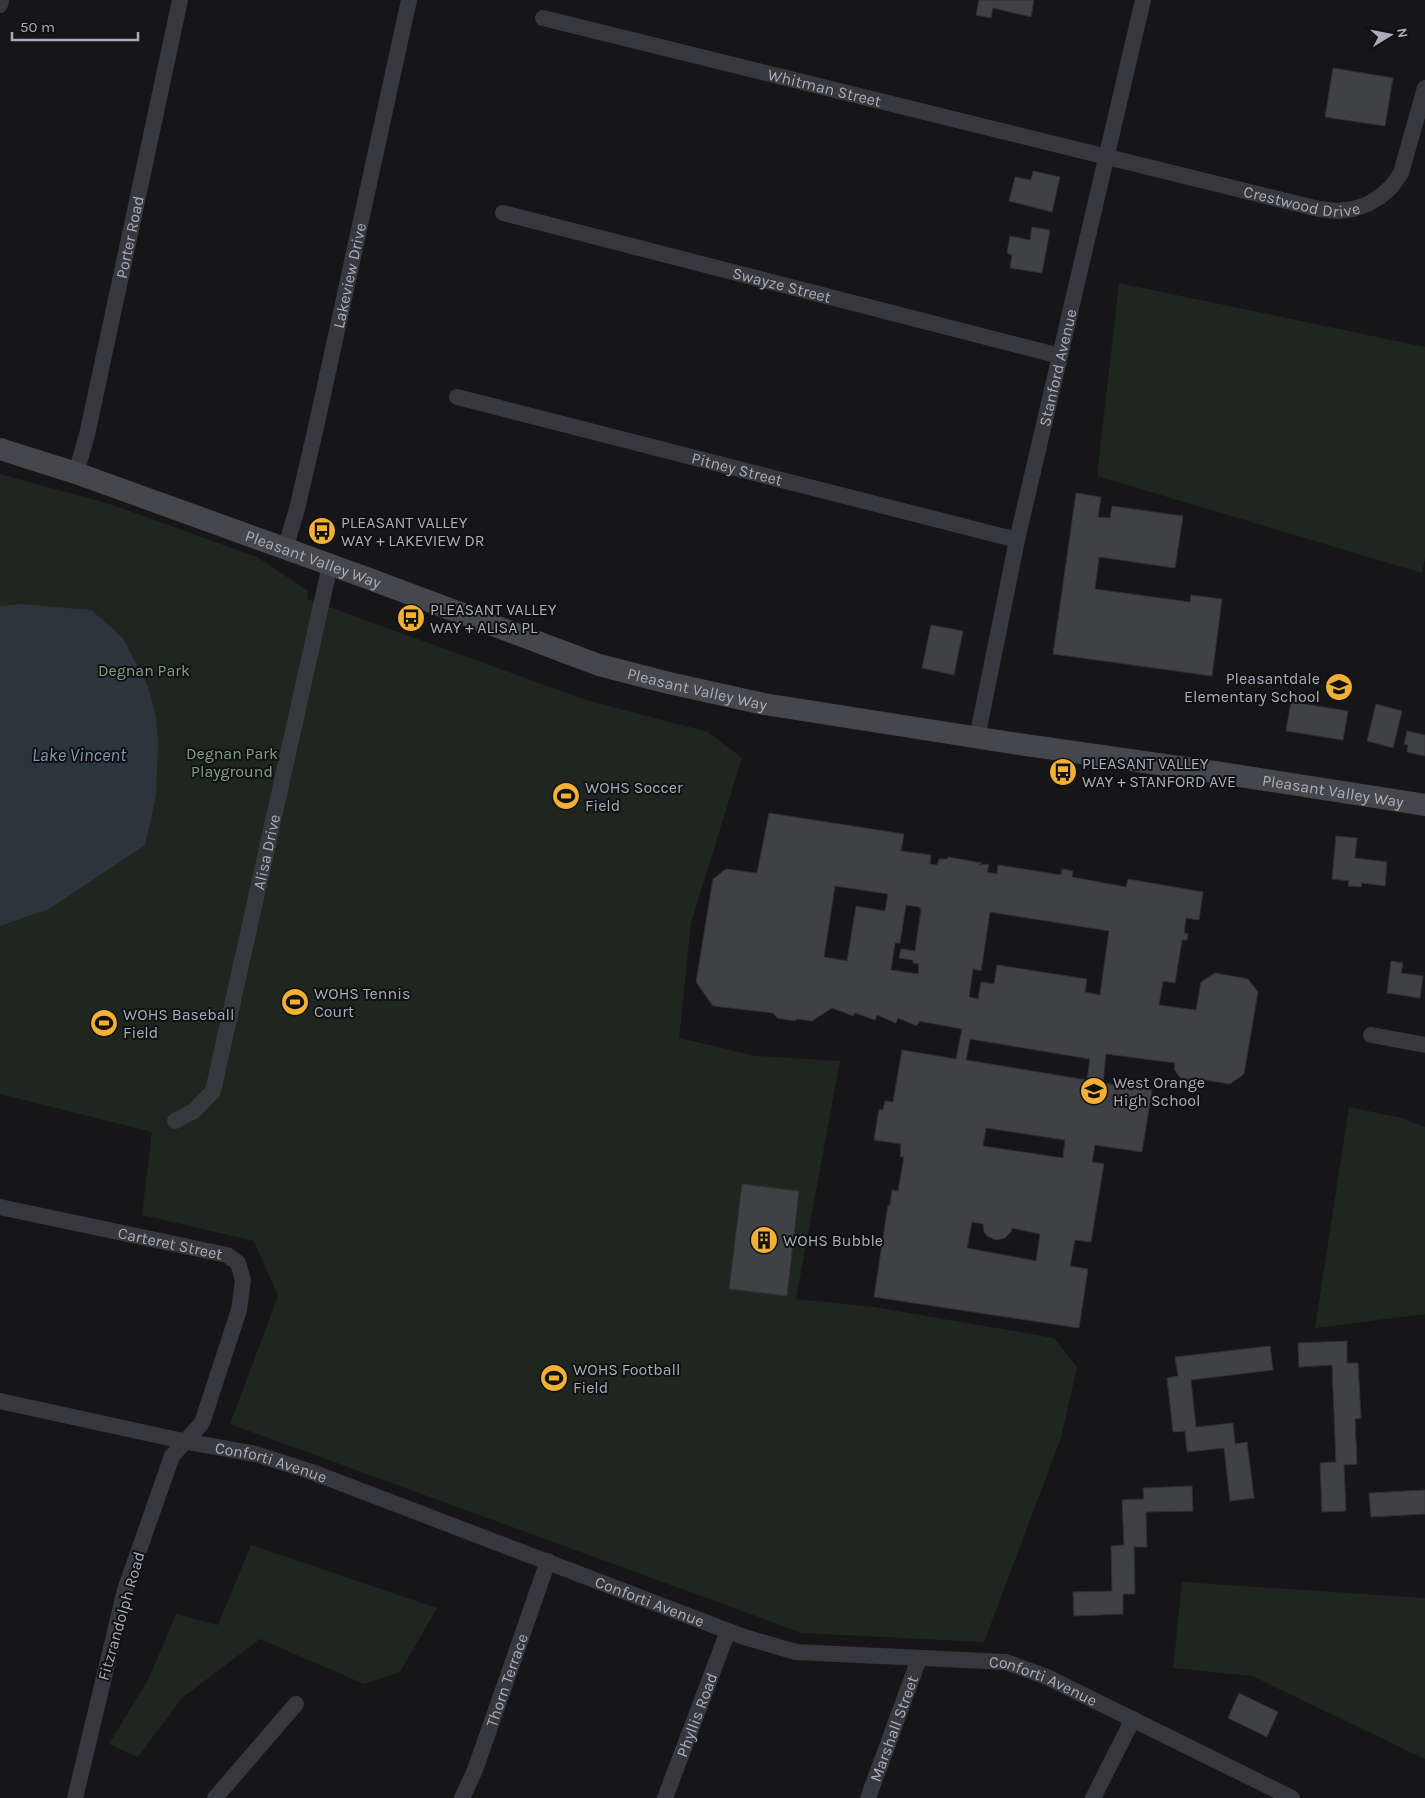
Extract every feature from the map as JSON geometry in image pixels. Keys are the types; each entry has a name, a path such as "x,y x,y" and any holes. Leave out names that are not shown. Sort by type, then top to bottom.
{"main road":[{"name":"Pleasant Valley Way","path":"0,449 76,473 330,565 599,666 764,704 1425,805"}],"street":[{"path":"0,5 1,0"},
{"name":"Porter Road","path":"76,473 89,426 180,0"},
{"name":"Lakeview Drive","path":"285,549 297,509 316,427 409,0"},
{"name":"Stanford Avenue","path":"977,738 1017,540 1143,0"},
{"name":"Whitman Street","path":"543,18 1106,157"},
{"name":"Crestwood Drive","path":"1106,157 1319,209 1338,211 1353,209 1368,204 1381,196 1392,186 1401,173 1425,88"},
{"name":"Swayze Street","path":"503,212 1060,356"},
{"name":"Pitney Street","path":"457,397 1017,540"},
{"name":"Alisa Drive","path":"175,1121 194,1110 213,1091 330,565"},
{"path":"1371,1035 1425,1044"},
{"name":"Carteret Street","path":"0,1207 228,1255 238,1263 243,1280 239,1310 202,1423 184,1441"},
{"name":"Conforti Avenue","path":"0,1401 184,1441 256,1454 312,1472 744,1637 796,1652 1006,1662 1047,1677 1292,1798"},
{"name":"Fitzrandolph Road","path":"75,1798 125,1590 172,1456 184,1441"},
{"name":"Thorn Terrace","path":"462,1798 475,1770 548,1561"},
{"name":"Phyllis Road","path":"665,1798 728,1631"},
{"name":"Marshall Street","path":"868,1798 919,1658"},
{"path":"215,1798 296,1704"},
{"path":"1093,1798 1133,1719"}],"green space":[{"path":"1119,283 1425,347 1425,558 1422,573 1097,476"},
{"path":"0,474 110,504 257,557 308,591 307,599 586,700 708,732 742,758 691,923 679,1038 756,1056 840,1061 796,1299 874,1307 1054,1338 1077,1367 1061,1438 984,1642 802,1633 230,1424 278,1296 254,1241 142,1215 152,1132 0,1094"},
{"path":"1349,1107 1402,1118 1425,1127 1425,1314 1315,1328"},
{"path":"251,1545 437,1608 400,1672 364,1684 260,1639 182,1698 138,1757 109,1744 149,1678 176,1614 218,1625"},
{"path":"1182,1582 1425,1598 1425,1759 1252,1676 1173,1668"}],"water":[{"name":"Lake Vincent","path":"21,604 91,610 123,638 148,687 156,716 158,744 156,796 145,845 49,909 0,926 0,606"}],"building":[{"path":"979,0 1034,0 1031,17 993,8 991,18 976,15"},
{"path":"1333,68 1393,78 1385,126 1325,117"},
{"path":"1033,171 1060,177 1052,212 1009,201 1015,177 1031,180"},
{"path":"1032,227 1050,230 1042,273 1010,268 1012,255 1007,253 1010,236 1030,240"},
{"path":"1076,493 1101,497 1098,517 1110,518 1112,506 1183,516 1175,568 1099,557 1095,589 1190,602 1191,595 1222,599 1212,676 1053,654"},
{"path":"931,625 963,631 954,675 922,668"},
{"path":"1291,702 1348,711 1343,740 1286,731"},
{"path":"1376,704 1402,711 1393,748 1367,741"},
{"path":"1407,731 1425,735 1425,756 1407,752 1408,745 1404,744"},
{"name":"West Orange High School","path":"769,813 904,834 901,851 931,855 930,864 937,865 939,859 948,859 948,857 982,863 978,865 989,864 987,872 997,874 998,865 1061,875 1062,869 1073,871 1072,877 1126,887 1128,879 1203,892 1199,920 1186,918 1184,933 1188,934 1187,940 1182,940 1175,983 1163,981 1159,1005 1196,1010 1201,982 1215,973 1248,979 1258,992 1244,1074 1230,1084 1205,1080 1201,1083 1202,1086 1191,1093 1174,1069 1175,1063 1106,1054 1103,1083 1152,1090 1142,1152 1095,1145 1092,1162 1104,1164 1091,1242 1075,1240 1070,1266 1088,1269 1079,1328 874,1297 888,1205 890,1205 892,1190 898,1191 904,1157 900,1157 901,1144 874,1140 879,1109 883,1110 885,1101 893,1102 902,1050 956,1059 962,1029 919,1021 917,1026 898,1018 896,1023 877,1015 875,1020 855,1013 853,1016 832,1008 812,1021 798,1019 794,1021 777,1018 773,1013 713,1006 696,982 713,879 726,869 757,873","holes":["835,886 888,894 885,911 856,906 847,961 824,957","906,905 919,907 921,910 915,951 901,949 899,958 913,960 913,963 919,964 918,974 891,970 895,943 900,943","990,912 1109,931 1100,995 1085,992 1087,979 997,965 994,984 981,982 978,999 969,997 973,969 981,971","970,1039 1090,1059 1087,1080 966,1060","986,1128 1065,1140 1063,1158 983,1146","972,1222 983,1224 984,1232 987,1236 996,1240 1005,1238 1012,1228 1040,1234 1036,1261 967,1248"]},
{"path":"1336,836 1357,838 1355,858 1387,862 1385,886 1362,883 1361,887 1348,886 1349,881 1332,879"},
{"path":"1391,961 1403,963 1401,973 1423,976 1420,998 1387,993"},
{"name":"WOHS Bubble","path":"742,1184 799,1191 787,1296 729,1289"},
{"path":"1347,1341 1347,1363 1358,1363 1361,1418 1355,1419 1357,1464 1344,1465 1346,1511 1322,1512 1320,1463 1336,1462 1332,1365 1299,1367 1298,1343"},
{"path":"1270,1346 1273,1370 1191,1380 1196,1427 1233,1423 1235,1444 1247,1442 1254,1498 1230,1501 1224,1448 1187,1452 1185,1431 1173,1432 1167,1378 1178,1376 1175,1357"},
{"path":"1192,1486 1193,1511 1146,1512 1147,1547 1134,1547 1135,1594 1123,1594 1123,1614 1074,1616 1073,1592 1112,1591 1111,1546 1124,1545 1122,1500 1144,1499 1143,1488"},
{"path":"1425,1490 1425,1514 1371,1517 1369,1493"},
{"path":"1239,1693 1278,1712 1267,1737 1228,1718"}],"place":[{"name":"PLEASANT VALLEY WAY + LAKEVIEW DR","path":"322,531"},
{"name":"PLEASANT VALLEY WAY + ALISA PL","path":"411,618"},
{"name":"Pleasantdale Elementary School","path":"1339,687"},
{"name":"PLEASANT VALLEY WAY + STANFORD AVE","path":"1063,772"},
{"name":"WOHS Soccer Field","path":"566,796"},
{"name":"WOHS Tennis Court","path":"295,1002"},
{"name":"WOHS Baseball Field","path":"104,1023"},
{"name":"West Orange High School","path":"1094,1091"},
{"name":"WOHS Bubble","path":"764,1240"},
{"name":"WOHS Football Field","path":"554,1378"}],"park label":[{"name":"Degnan Park","path":"144,670"},
{"name":"Degnan Park Playground","path":"232,762"}]}
